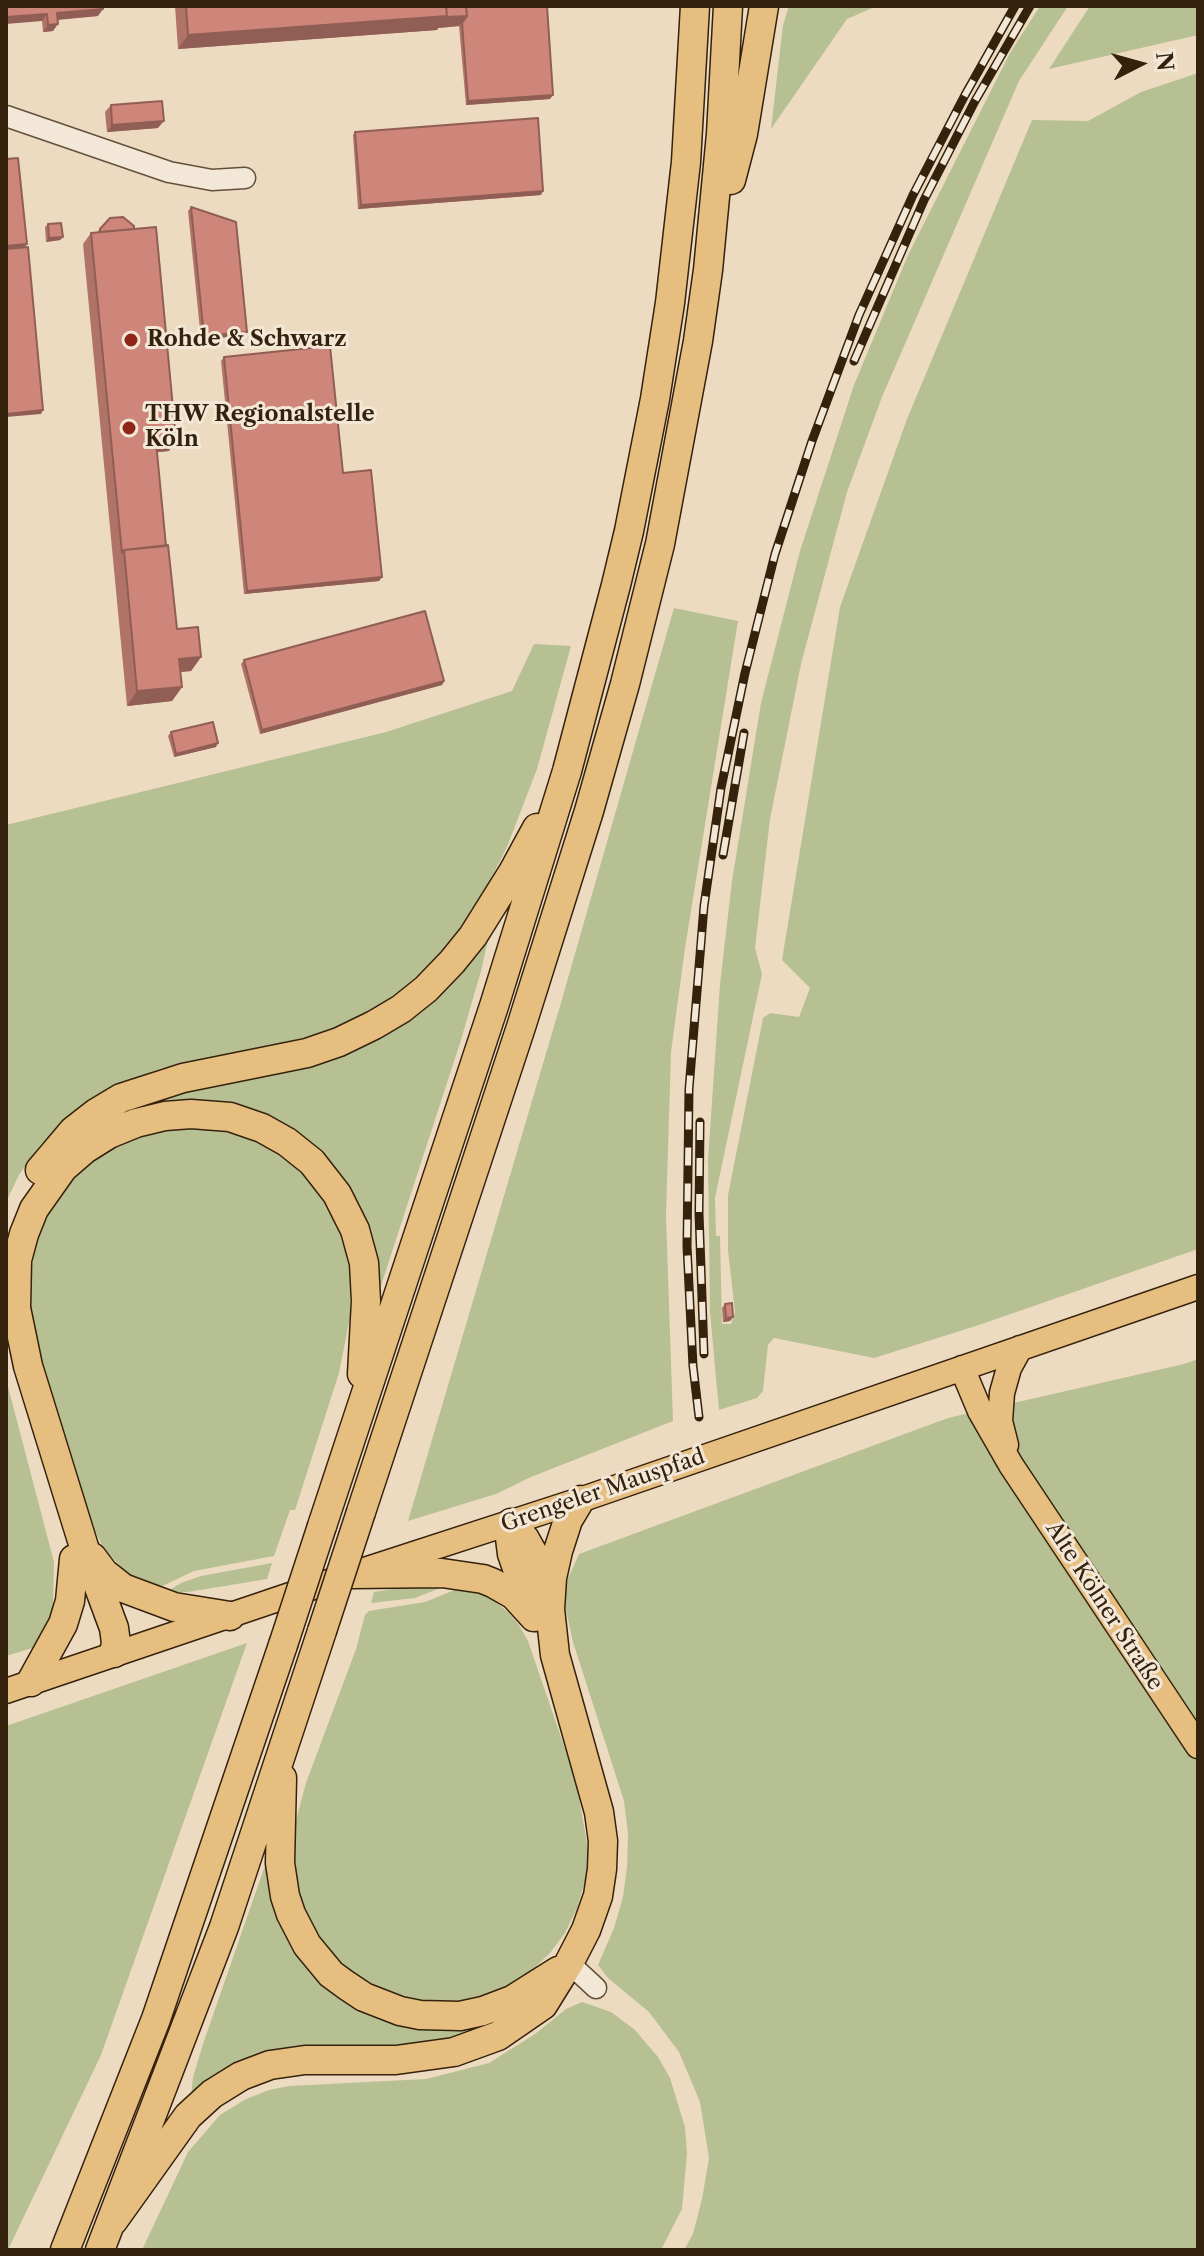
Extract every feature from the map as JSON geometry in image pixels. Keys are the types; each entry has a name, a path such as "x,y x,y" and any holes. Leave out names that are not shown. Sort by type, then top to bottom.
{"highway":[{"path":"100,2250 224,1927 525,1013 589,811 625,684 660,544 698,341 721,134 728,6"},
{"path":"708,270 743,134 764,6"},
{"path":"65,2250 156,2019 283,1645 450,1142 567,771 629,531 663,356 686,162 692,13"},
{"path":"6,1246 8,1234 35,1176 73,1131 96,1113 121,1098 183,1078 307,1053 339,1042 401,1009 426,989 452,962 486,916 567,771"},
{"path":"114,1653 94,1627 79,1553 28,1366 16,1308 17,1260 24,1234 34,1209 63,1168 109,1134 136,1123 165,1116 211,1114 262,1128 287,1142 312,1162 337,1194 355,1230 364,1263 366,1301 361,1409"},
{"path":"6,1333 79,1553 63,1624 18,1686"},
{"path":"542,1613 568,1520 580,1500"},
{"path":"113,2221 188,2116 212,2094 241,2076 270,2065 305,2060 415,2058 467,2049 498,2036 543,2005 569,1963 586,1930 598,1896 603,1841 592,1782 542,1613 534,1555 511,1523"},
{"path":"79,1553 123,1588 174,1607 230,1616"},
{"path":"352,1574 442,1573 483,1579 542,1613"},
{"path":"284,1745 280,1863 285,1896 307,1945 331,1974 381,2005 420,2015 460,2016 512,2000 569,1963"}],"main road":[{"name":"Grengeler Mauspfad","path":"18,1686 580,1500 1198,1287"},
{"name":"Alte Kölner Straße","path":"1011,1465 1000,1409 1004,1382 1020,1348"},
{"name":"Alte Kölner Straße","path":"962,1368 980,1411 1011,1465 1198,1746"}],"street":[{"path":"6,116 169,172 212,180 245,178"},
{"path":"569,1963 596,1988"}],"green space":[{"path":"789,6 877,6 847,19 771,129 783,25"},
{"path":"1040,6 1068,6 1019,81 882,397 847,492 801,664 770,819 755,948 762,974 715,1198 716,1236 720,1236 722,1324 731,1324 735,1312 728,1250 728,1195 763,1018 770,1013 799,1017 810,988 782,960 840,607 907,419 1032,120 1088,121 1141,92 1198,73 1198,1249 874,1358 774,1338 768,1345 763,1391 757,1398 719,1410 710,1312 708,1160 720,984 732,881 761,703 800,551 854,385 908,255 1010,53"},
{"path":"1090,6 1198,6 1198,35 1049,69"},
{"path":"674,608 738,621 671,1052 666,1216 673,1421 496,1494 408,1521 560,1006"},
{"path":"534,644 571,646 537,769 507,847 480,900 446,948 401,991 372,1010 323,1033 162,1068 119,1084 82,1106 41,1144 19,1175 6,1202 6,825 386,732 512,691"},
{"path":"491,927 461,1040 375,1304 345,1193 201,1107 39,1180 129,1101 340,1050"},
{"path":"197,1128 227,1131 257,1141 285,1158 312,1183 328,1206 345,1245 350,1268 350,1317 339,1373 295,1510 290,1510 274,1556 194,1571 154,1590 127,1573 104,1549 94,1529 41,1363 31,1315 30,1276 36,1241 53,1203 82,1168 106,1150 133,1139 171,1130"},
{"path":"1198,1359 1198,2250 684,2250 693,2234 709,2158 700,2102 679,2052 649,2012 608,1978 598,1965 623,1897 628,1834 624,1801 573,1642 562,1592 579,1554 948,1418"},
{"path":"6,1379 54,1562 52,1642 6,1656"},
{"path":"272,1563 267,1579 188,1592 166,1592 201,1576"},
{"path":"448,1585 415,1598 371,1603 374,1592"},
{"path":"457,1589 484,1593 508,1612 528,1641 576,1781 587,1843 587,1875 577,1908 565,1933 550,1953 526,1976 502,1990 458,2003 421,2001 388,1992 351,1972 329,1951 304,1909 294,1870 293,1844 306,1783 356,1649 365,1615 369,1611 425,1602"},
{"path":"247,1643 101,2055 6,2250 6,1726"},
{"path":"270,1851 278,1898 388,2015 551,1987 459,2044 316,2052 191,2097 193,2077 204,2041"},
{"path":"582,2002 611,2012 635,2030 658,2057 670,2078 685,2127 687,2153 682,2209 661,2250 142,2250 188,2152 220,2115 246,2099 289,2086 426,2079 489,2063 535,2034 566,2009"}],"building":[{"path":"6,6 103,6 103,9 57,13 58,24 48,25 47,14 6,17"},
{"path":"186,6 446,6 447,16 188,35"},
{"path":"446,6 466,6 467,16 446,17"},
{"path":"466,6 547,6 553,95 468,101 462,23 467,16"},
{"path":"162,101 164,121 112,125 111,105"},
{"path":"538,118 543,191 361,205 355,132"},
{"path":"18,158 27,244 6,246 6,159"},
{"path":"191,207 236,222 247,332 204,336"},
{"path":"123,217 134,229 100,232 110,218"},
{"path":"61,223 63,237 49,238 48,224"},
{"path":"156,227 176,440 156,442 166,546 124,550 122,553 91,233"},
{"path":"28,247 43,410 6,414 6,249"},
{"path":"330,346 343,473 371,470 382,577 247,591 224,357"},
{"path":"168,545 177,629 198,627 201,657 179,659 182,687 137,691 124,550"},
{"path":"425,611 444,681 262,730 244,660"},
{"path":"213,722 218,743 176,754 171,732"},
{"path":"732,1303 733,1317 726,1318 725,1304"}],"railway":[{"path":"699,1417 693,1366 687,1246 689,1089 704,906 721,788 745,673 775,554 812,441 859,315 913,195 1015,6"},
{"path":"854,361 924,200 975,101 1030,6"},
{"path":"723,855 744,733"},
{"path":"700,1122 699,1213 704,1354"}],"place":[{"name":"Rohde & Schwarz","path":"131,340"},
{"name":"THW Regionalstelle Köln","path":"129,428"}]}
